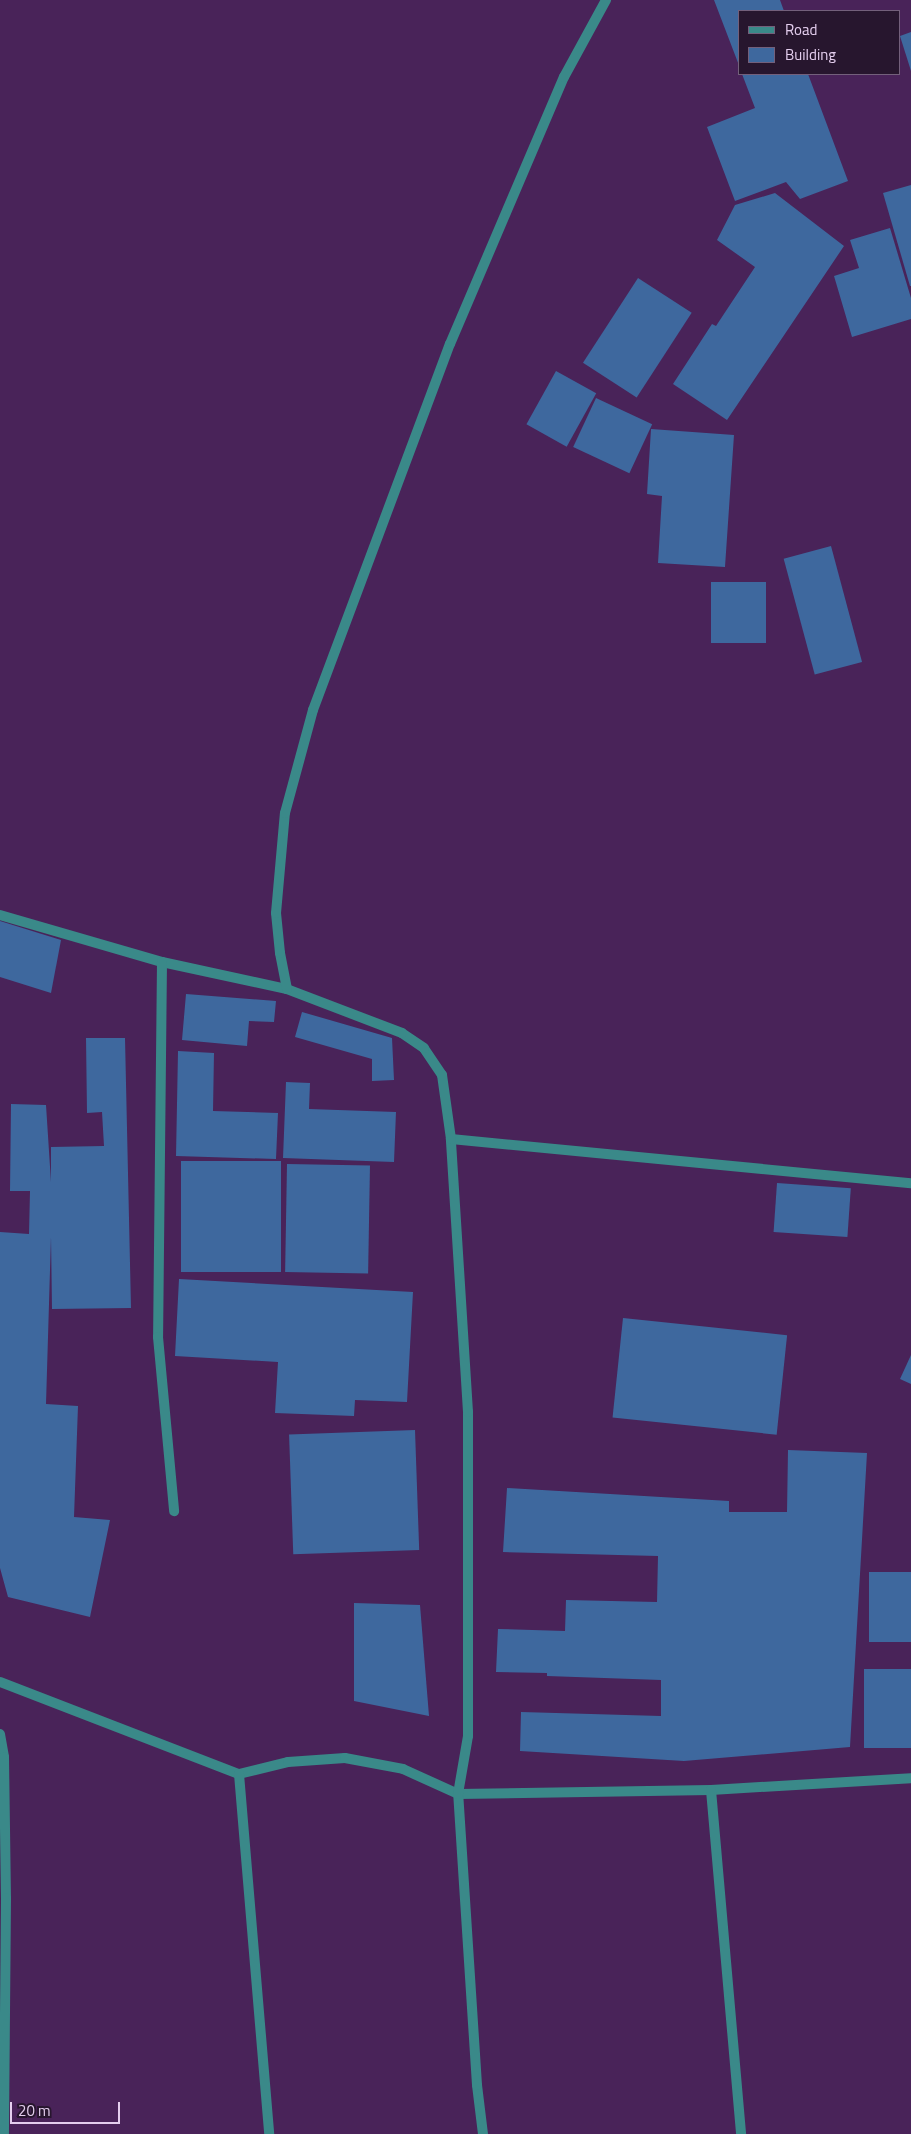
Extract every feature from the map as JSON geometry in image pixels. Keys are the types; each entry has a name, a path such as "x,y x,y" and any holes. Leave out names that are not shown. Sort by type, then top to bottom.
{"street":[{"path":"287,989 280,953 276,912 283,833 285,813 313,710 450,344 564,77 606,0"},
{"path":"0,915 162,962 287,989 402,1033 424,1048 442,1075 451,1139 468,1431 468,1727 458,1794 477,2085 483,2134"},
{"path":"162,962 158,1337 174,1510"},
{"path":"451,1139 911,1183"},
{"path":"0,1682 240,1774 288,1762 345,1758 403,1769 458,1794 711,1790 911,1778"},
{"path":"0,1734 4,1757 6,1898 4,2134"},
{"path":"240,1774 269,2134"},
{"path":"711,1790 742,2134"}],"building":[{"path":"714,0 780,0 784,10 738,10 738,63"},
{"path":"911,32 911,71 901,39 901,36"},
{"path":"742,75 808,75 848,181 800,199 786,182 735,201 707,127 755,108"},
{"path":"911,185 911,286 910,286 883,193"},
{"path":"775,193 844,246 727,420 673,384 712,324 716,326 755,267 717,240 735,205"},
{"path":"890,228 911,298 911,319 852,337 834,276 859,268 850,240"},
{"path":"638,278 692,313 637,398 583,363"},
{"path":"556,371 596,393 567,447 526,424"},
{"path":"596,398 652,424 629,473 573,447"},
{"path":"651,429 734,435 725,567 658,563 662,496 647,494"},
{"path":"831,546 862,662 815,675 784,559"},
{"path":"711,582 766,582 766,643 711,643"},
{"path":"0,921 61,940 51,993 0,977"},
{"path":"186,994 276,1001 274,1022 249,1021 247,1046 182,1040"},
{"path":"302,1012 392,1038 394,1080 372,1081 372,1059 295,1037"},
{"path":"86,1038 125,1038 131,1308 52,1309 51,1237 46,1404 78,1406 74,1517 110,1520 90,1617 8,1597 0,1568 0,1232 29,1234 30,1191 10,1191 11,1104 46,1105 51,1182 51,1147 104,1146 102,1112 87,1113"},
{"path":"178,1051 214,1053 213,1111 278,1113 276,1159 176,1156"},
{"path":"286,1082 310,1083 309,1109 396,1112 394,1162 283,1158"},
{"path":"181,1161 281,1161 281,1272 181,1272"},
{"path":"287,1164 370,1165 368,1273 285,1272"},
{"path":"777,1183 851,1188 847,1237 774,1232"},
{"path":"179,1279 413,1292 407,1402 355,1400 354,1416 275,1413 278,1362 175,1356"},
{"path":"623,1318 787,1335 777,1435 613,1417"},
{"path":"911,1355 911,1384 900,1379"},
{"path":"415,1430 419,1550 293,1554 289,1434"},
{"path":"788,1450 867,1453 850,1747 684,1761 520,1751 521,1712 661,1716 661,1680 547,1676 547,1673 496,1672 498,1629 565,1631 566,1600 657,1602 658,1556 503,1552 507,1488 729,1501 729,1512 787,1512"},
{"path":"869,1572 911,1572 911,1642 869,1642"},
{"path":"354,1603 420,1605 429,1716 354,1701"},
{"path":"864,1669 911,1669 911,1748 864,1748"}]}
